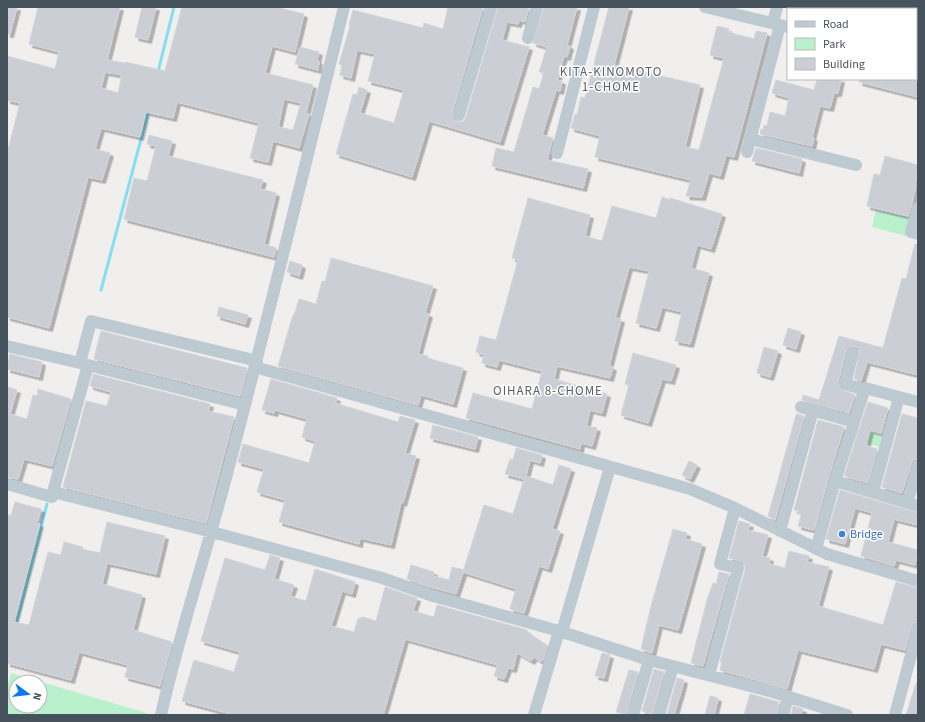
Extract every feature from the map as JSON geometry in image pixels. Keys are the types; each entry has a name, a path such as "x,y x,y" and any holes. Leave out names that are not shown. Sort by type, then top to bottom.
{"street":[{"path":"161,715 171,671 212,532 256,364 344,7"},
{"path":"459,115 490,7"},
{"path":"528,38 537,7"},
{"path":"557,153 594,7"},
{"path":"705,7 780,25"},
{"path":"747,152 780,25 777,7"},
{"path":"750,139 856,165"},
{"path":"918,208 911,232 918,234"},
{"path":"7,346 80,363 91,320 256,364 690,489 735,508 827,554 918,581"},
{"path":"853,353 845,384 864,390 865,388 918,402"},
{"path":"245,405 88,365 53,492 212,532 382,578 433,596 561,632 649,660 773,692 848,715"},
{"path":"816,549 835,481 864,390"},
{"path":"873,492 899,397"},
{"path":"801,407 854,422"},
{"path":"780,531 813,410"},
{"path":"835,481 913,504 918,466"},
{"path":"534,715 561,632 610,467"},
{"path":"7,484 52,497"},
{"path":"709,675 738,568 720,564 735,508"},
{"path":"896,715 918,629"},
{"path":"633,715 649,660"},
{"path":"659,715 673,666"},
{"path":"783,715 788,697"}],"green space":[{"path":"876,210 910,218 906,236 872,227"},
{"path":"855,428 883,436 880,447 852,439"},
{"path":"8,684 8,714 48,714 48,684 153,715 7,715"}],"building":[{"path":"7,7 17,7 10,34 7,34"},
{"path":"38,7 120,7 107,60 125,62 165,71 182,7 275,7 304,14 295,52 272,46 265,73 313,85 306,113 309,114 299,148 273,141 268,162 250,158 259,123 177,102 173,118 146,112 140,137 101,128 95,149 110,153 102,180 88,177 49,328 7,317 7,154 20,103 7,100 7,56 55,69 59,52 29,44","holes":["105,72 122,75 118,93 101,88","284,99 301,103 293,130 278,127"]},
{"path":"142,7 156,7 148,40 135,37"},
{"path":"448,7 483,7 452,113 453,120 460,122 464,121 466,117 498,7 529,7 525,22 519,20 518,24 507,22 502,40 529,47 500,142 429,121 412,177 336,154 353,94 357,95 359,87 367,90 360,113 394,123 404,90 368,81 375,54 357,50 351,78 340,75 342,65 339,64 353,10 423,28 424,23 443,29"},
{"path":"544,7 577,7 567,45 570,46 567,57 564,56 557,80 562,81 560,91 556,90 542,135 553,138 547,160 588,169 583,188 492,166 496,148 514,152 533,87 539,89 544,73 539,72 547,47 533,43"},
{"path":"609,7 629,7 614,65 700,85 685,147 699,150 724,58 710,55 717,26 729,29 728,32 754,39 756,31 767,33 734,157 726,155 720,176 709,173 702,197 686,196 691,180 595,157 600,136 571,128 575,114 577,115 581,97 585,98"},
{"path":"300,47 319,52 317,60 319,61 318,70 295,64"},
{"path":"918,79 918,97 859,82 860,80"},
{"path":"776,80 814,90 817,80 841,80 838,93 834,93 830,108 820,106 812,137 814,138 812,146 760,134 764,125 767,126 770,112 785,116 789,98 772,93"},
{"path":"149,135 172,141 168,156 263,180 260,189 276,193 264,244 276,248 274,257 124,219 134,178 147,181 156,146 147,144"},
{"path":"756,148 802,159 799,173 752,161"},
{"path":"885,156 918,165 916,185 908,216 867,206 874,174 880,175"},
{"path":"662,197 670,200 670,198 722,214 711,249 697,245 691,268 709,273 690,344 675,341 682,312 662,307 656,328 636,323 649,271 629,267 615,318 621,319 609,366 613,367 610,378 557,366 554,379 607,394 602,413 590,410 586,426 597,428 592,446 581,443 580,449 466,418 473,393 532,409 542,371 499,360 497,367 482,363 484,355 476,352 480,336 496,340 518,260 512,258 528,198 590,215 585,236 602,241 612,206 656,218"},
{"path":"915,244 918,245 918,375 867,362 861,381 854,379 860,351 858,347 851,346 846,351 838,382 840,389 855,395 849,413 802,400 803,395 819,400 839,336 883,348 902,278 906,279"},
{"path":"331,258 433,286 425,313 429,314 418,354 463,368 453,404 421,395 418,405 278,366 299,299 316,304 322,281 325,282"},
{"path":"290,261 302,265 299,276 287,272"},
{"path":"219,307 248,315 245,324 217,316"},
{"path":"788,328 801,332 796,349 783,345"},
{"path":"101,331 247,368 240,396 94,359"},
{"path":"764,347 778,351 770,377 757,373"},
{"path":"633,353 676,365 671,381 662,379 648,423 621,415 629,385 625,384"},
{"path":"10,354 42,362 39,377 7,369"},
{"path":"93,374 210,404 208,411 234,417 206,523 63,487 86,401 107,406 111,392 90,386"},
{"path":"271,379 337,398 335,403 398,422 400,416 415,420 405,453 416,456 403,503 401,502 391,545 360,538 359,544 279,522 285,500 257,492 264,469 238,462 243,444 309,463 315,441 302,437 307,419 275,410 274,413 262,410"},
{"path":"7,387 17,390 10,414 27,419 33,395 37,396 38,389 71,399 52,466 24,459 18,479 7,477"},
{"path":"868,402 888,408 881,433 870,430 866,446 877,449 868,483 844,476"},
{"path":"798,414 804,416 775,520 768,516 796,415"},
{"path":"902,414 918,418 918,459 913,460 911,464 902,493 882,487"},
{"path":"818,420 844,427 814,530 798,526 801,515 799,514 799,511 794,510"},
{"path":"433,425 478,437 475,449 430,438"},
{"path":"516,448 542,455 540,463 530,460 526,476 553,485 559,465 571,469 552,529 560,531 548,569 539,566 524,613 510,609 516,589 463,572 484,505 513,514 524,479 505,474 510,459 513,460"},
{"path":"689,461 697,465 690,479 682,475"},
{"path":"840,490 918,513 918,525 894,519 888,542 918,550 915,565 896,560 894,566 861,556 872,513 855,508 845,544 826,539"},
{"path":"15,502 41,509 37,523 40,524 14,622 29,625 48,552 61,555 64,542 83,547 82,549 100,553 107,522 165,536 156,574 107,563 102,584 142,595 133,630 172,642 160,686 125,677 128,665 79,652 71,680 7,663 7,515 11,516"},
{"path":"739,521 750,524 748,530 768,535 762,556 770,558 769,564 785,568 789,551 809,556 807,562 829,567 818,606 883,625 896,582 918,588 918,622 913,623 911,627 905,650 881,644 874,669 798,650 787,689 720,670 722,662 720,662 745,570 743,562 729,558"},
{"path":"673,529 687,533 685,539 702,544 678,630 659,625 652,653 641,649 651,606"},
{"path":"270,555 280,558 274,579 294,585 290,596 306,601 315,569 355,582 352,594 342,591 331,626 354,632 358,619 363,617 376,621 385,587 417,598 413,611 434,617 437,605 527,630 527,632 547,645 543,660 541,662 534,657 531,661 517,653 513,669 508,668 504,679 494,676 498,665 405,639 383,715 235,715 182,701 194,660 234,672 240,652 201,641 225,558 265,570"},
{"path":"411,565 434,572 433,576 449,580 452,567 464,570 456,594 407,579"},
{"path":"719,572 729,574 703,666 691,663 707,600 713,583 716,584"},
{"path":"602,653 610,655 604,678 595,676"},
{"path":"654,669 664,672 652,714 642,711"},
{"path":"629,670 638,672 626,714 616,712"},
{"path":"677,678 684,680 681,692 674,715 667,715"},
{"path":"916,683 918,683 918,715 906,715"},
{"path":"750,694 779,702 776,715 744,715"},
{"path":"710,696 718,698 714,715 705,715"},
{"path":"793,706 803,709 801,715 791,715"}],"waterway":[{"path":"158,72 174,7"},
{"path":"101,290 149,109"},
{"path":"16,625 47,504"}],"place":[{"name":"Bridge","path":"842,534"}],"district":[{"name":"KITA-KINOMOTO 1-CHOME","path":"611,80"},
{"name":"OIHARA 8-CHOME","path":"548,391"}]}
